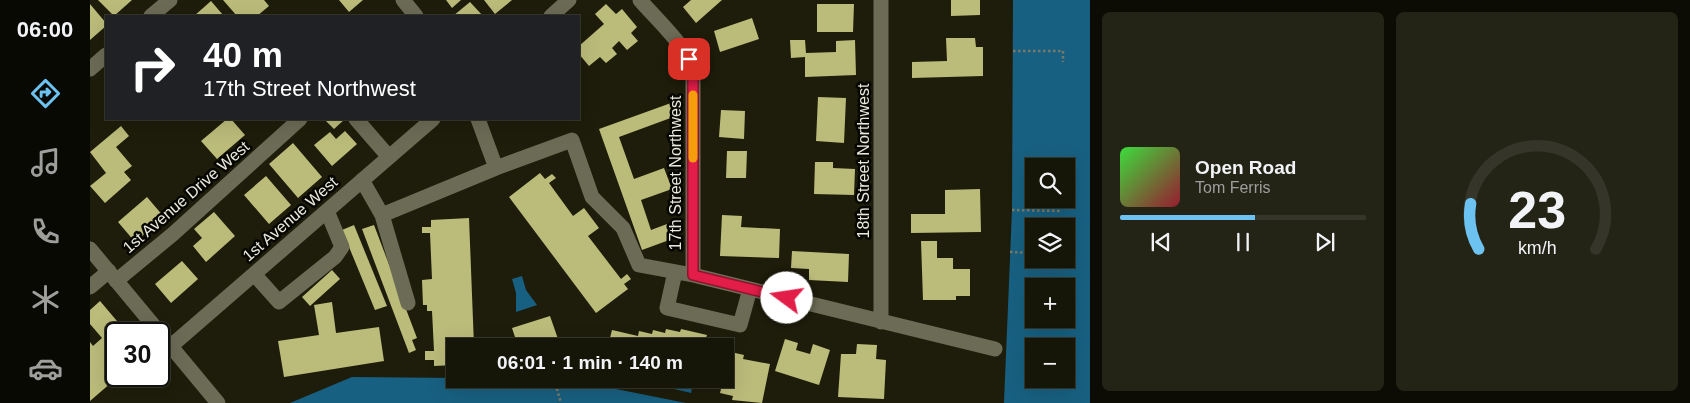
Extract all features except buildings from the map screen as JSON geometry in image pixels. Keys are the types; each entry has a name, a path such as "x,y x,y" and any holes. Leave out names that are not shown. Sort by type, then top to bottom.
{"street":[{"path":"403,0 415,15"},
{"path":"552,15 569,0"},
{"name":"17th Street Northwest","path":"640,0 679,44 693,69 693,275"},
{"name":"18th Street Northwest","path":"881,0 881,322"},
{"path":"152,15 165,2"},
{"path":"90,68 105,56"},
{"name":"1st Avenue Drive West","path":"90,287 113,276 173,234 299,120"},
{"path":"357,120 389,157"},
{"name":"1st Avenue West","path":"171,346 432,120"},
{"path":"478,120 496,168"},
{"path":"382,215 496,168 572,140 592,197 623,228 639,265 693,275 994,349"},
{"path":"362,180 382,215 408,302"},
{"path":"254,274 280,302 335,257 342,247 326,211"},
{"path":"90,249 171,346 212,401"},
{"path":"676,272 667,308 740,325 750,289"}],"path":[{"path":"1013,50 1063,51 1063,62"},
{"path":"1012,210 1060,211"},
{"path":"1010,252 1025,253"},
{"path":"557,388 561,403"}],"water":[{"path":"1013,0 1090,0 1090,403 1004,403 1012,210"},
{"path":"522,276 526,290 537,305 516,312 516,293 512,279"},
{"path":"352,377 446,378 446,388 611,388 686,403 290,403"},
{"path":"674,388 692,388 691,393"}],"slow traffic":[{"path":"693,95 693,158"}],"route":[{"path":"689,59 693,69 693,275 787,298"}]}
